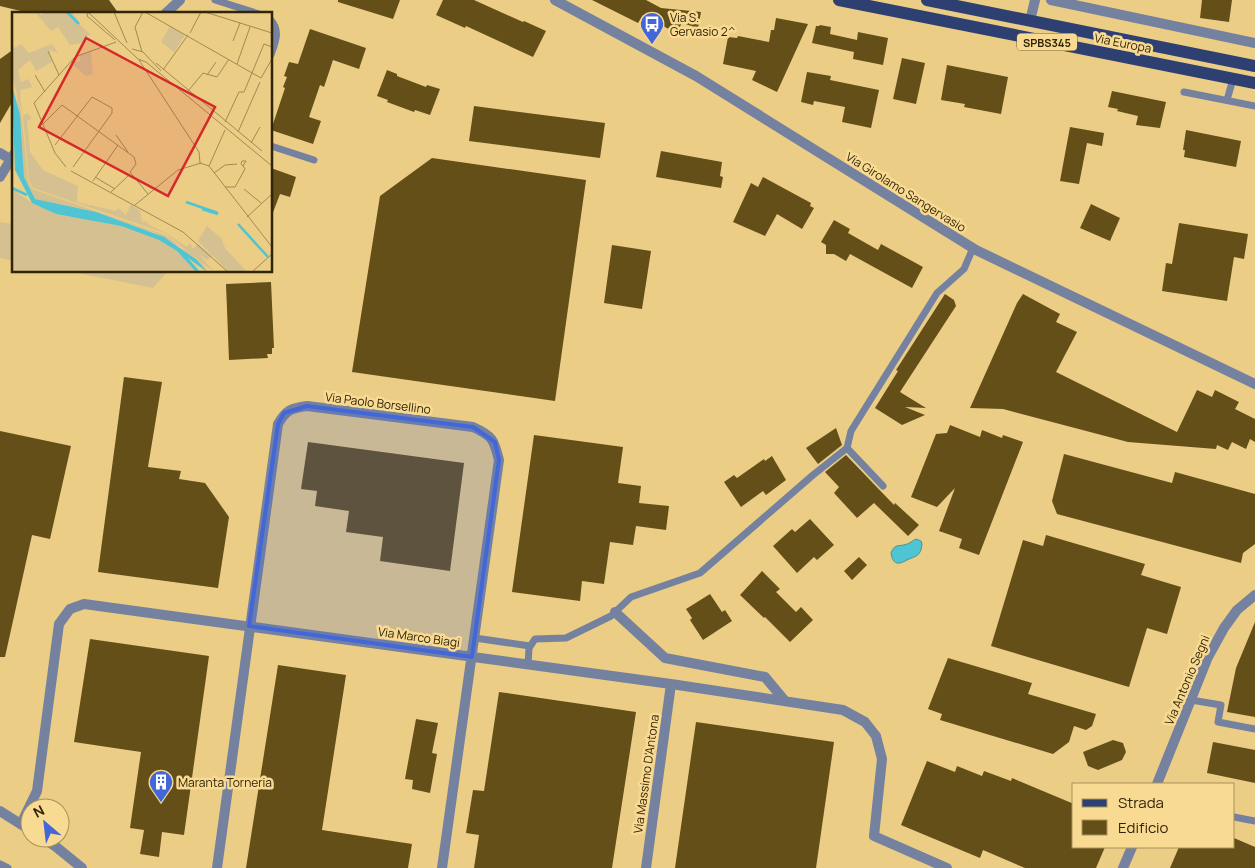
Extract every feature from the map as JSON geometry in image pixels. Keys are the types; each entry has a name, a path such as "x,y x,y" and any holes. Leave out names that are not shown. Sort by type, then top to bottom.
{"main road":[{"name":"Via Europa","path":"839,0 1255,83"},
{"name":"Via Europa","path":"927,0 1255,66"}],"street":[{"path":"168,12 180,0"},
{"name":"Via Girolamo Sangervasio","path":"555,0 696,76 973,248 1255,384"},
{"path":"1030,21 1035,0"},
{"path":"1051,0 1255,44"},
{"path":"0,153 12,156 0,177"},
{"name":"Via Paolo Borsellino","path":"217,868 278,424 284,413 294,408 307,406 473,427 484,432 495,442 499,460 442,868"},
{"name":"Via Antonio Segni","path":"1157,783 1208,657 1224,628 1238,610 1255,594"},
{"name":"Via Marco Biagi","path":"36,798 59,624 70,609 84,604 528,664 843,710 865,722 876,736 882,759 874,836 947,868"},
{"path":"615,612 665,658 765,676 785,701"},
{"name":"Via Massimo D'Antona","path":"646,868 671,684"},
{"path":"0,811 20,823"},
{"path":"57,848 82,868"},
{"path":"1124,868 1132,848"}],"lane":[{"path":"215,0 253,12"},
{"path":"272,21 277,30 272,52"},
{"path":"1227,100 1233,79"},
{"path":"1184,92 1255,106"},
{"path":"272,146 314,160"},
{"path":"528,664 530,646 535,639 566,638 611,616 631,597 700,573 847,448 851,431 937,294 964,269 973,248"},
{"path":"847,448 883,486"},
{"path":"474,638 530,646"},
{"path":"1191,700 1221,705 1218,722 1255,729"},
{"path":"1235,817 1255,821"},
{"path":"0,864 8,868"}],"highlighted area":[{"path":"307,406 473,427 495,442 499,460 472,657 249,626 278,424 284,413"}],"shaded area":[{"path":"0,222 12,224 12,261 0,258"},
{"path":"72,272 167,272 153,288"}],"water":[{"path":"916,539 921,541 922,544 919,554 901,563 896,563 891,553 893,549 896,546 907,544"}],"building":[{"path":"0,0 109,0 118,12 25,12 0,6"},
{"path":"338,0 400,0 393,19 338,2"},
{"path":"443,0 474,0 546,31 533,57 466,26 465,28 436,15"},
{"path":"592,0 646,0 661,8 701,12 698,28 682,23 676,33 643,15 638,23"},
{"path":"1202,0 1232,0 1229,22 1200,18"},
{"path":"776,18 808,24 777,92 752,80 756,71 723,64 728,37 737,38 738,36 769,42"},
{"path":"816,26 831,27 830,34 857,40 858,32 888,38 883,65 853,59 854,52 812,43"},
{"path":"310,29 366,48 359,69 333,60 324,87 320,85 309,117 321,121 313,144 272,130 285,88 283,87 287,77 284,76 289,62 298,64"},
{"path":"12,50 12,102 0,123 0,59"},
{"path":"902,58 925,63 916,104 893,99"},
{"path":"947,65 1008,77 1001,114 964,107 965,104 941,100"},
{"path":"387,70 397,74 397,76 426,87 427,85 440,89 430,115 415,110 414,112 387,102 388,100 377,96"},
{"path":"807,72 831,76 830,80 879,90 871,128 842,122 845,107 814,101 813,105 801,102"},
{"path":"1112,91 1166,102 1160,128 1136,125 1138,116 1108,107"},
{"path":"474,106 605,123 600,158 469,141"},
{"path":"1070,127 1104,133 1102,146 1087,143 1079,184 1060,181"},
{"path":"1186,130 1241,141 1236,167 1184,157 1185,150 1183,150"},
{"path":"661,151 722,162 720,176 723,177 721,188 656,177"},
{"path":"432,158 586,180 555,401 352,372 380,196"},
{"path":"272,168 296,177 290,197 280,194 272,215"},
{"path":"763,177 811,203 810,206 814,208 802,229 777,214 765,236 733,222 751,183 758,187"},
{"path":"1091,204 1120,218 1110,241 1080,228"},
{"path":"834,220 850,229 848,233 878,250 881,244 923,267 912,288 850,254 846,261 834,254 826,254 826,245 821,242"},
{"path":"1179,223 1248,234 1244,259 1234,257 1227,301 1162,291 1166,263 1172,264"},
{"path":"612,245 651,251 642,309 604,303"},
{"path":"271,282 274,348 272,348 272,354 267,354 268,358 229,360 226,284"},
{"path":"945,294 954,300 956,306 900,392 926,408 905,407 925,415 902,425 875,408 898,371 896,370"},
{"path":"1023,294 1060,314 1056,322 1077,332 1056,372 1177,432 1197,390 1212,397 1215,390 1239,402 1235,409 1255,419 1255,442 1250,439 1246,449 1232,442 1228,450 1217,445 1216,449 1128,442 1003,409 970,408 1017,303"},
{"path":"124,377 162,382 148,467 181,471 179,479 205,483 229,517 218,588 98,572"},
{"path":"950,425 980,437 982,430 1002,438 1003,435 1023,442 979,555 959,548 962,539 939,531 955,488 937,507 911,497 936,434 947,433"},
{"path":"836,428 842,445 818,464 806,448"},
{"path":"0,431 71,446 50,539 32,535 5,657 0,657"},
{"path":"534,435 623,447 618,483 641,486 639,503 669,506 666,530 636,526 633,545 610,542 604,584 582,581 580,601 512,592"},
{"path":"308,442 464,463 450,571 380,561 383,537 346,532 349,511 315,506 317,491 301,489"},
{"path":"1064,454 1172,483 1175,472 1255,494 1255,544 1243,553 1241,563 1057,514 1052,501"},
{"path":"846,455 894,505 895,503 919,525 908,536 874,503 857,518 834,493 839,487 825,472"},
{"path":"772,456 786,480 766,495 763,491 741,507 724,482 734,475 737,478 764,459 765,461"},
{"path":"810,519 834,545 817,560 814,557 797,573 773,546 792,529 795,532"},
{"path":"1046,535 1145,564 1141,575 1181,587 1167,634 1147,628 1129,687 991,646 1023,540 1043,546"},
{"path":"859,557 867,565 852,580 844,571"},
{"path":"762,571 780,589 776,592 796,612 801,607 813,620 790,642 740,595"},
{"path":"710,594 722,612 725,610 732,621 703,640 690,620 692,618 686,609"},
{"path":"1255,622 1255,717 1227,712 1236,668"},
{"path":"90,639 209,656 184,835 162,832 159,857 140,854 144,830 130,828 141,752 74,742"},
{"path":"948,658 1032,683 1028,694 1096,714 1092,726 1086,730 1074,726 1069,742 1053,754 940,720 942,714 928,709"},
{"path":"278,665 346,675 322,830 412,844 408,868 246,868"},
{"path":"499,692 636,712 612,868 474,868 479,835 466,833 473,790 484,791"},
{"path":"416,719 438,723 432,753 437,754 430,793 412,789 413,780 405,779"},
{"path":"696,722 834,742 816,868 675,868"},
{"path":"1113,740 1123,743 1126,752 1122,760 1098,770 1088,766 1083,752"},
{"path":"1213,742 1255,750 1255,783 1207,773"},
{"path":"927,761 955,772 957,766 982,776 984,771 1011,781 1012,778 1072,803 1072,848 1105,848 1096,868 1025,868 983,850 980,858 901,825"},
{"path":"1235,838 1255,847 1255,868 1170,868 1179,848 1235,848"}],"place":[{"name":"Via S. Gervasio 2^","path":"652,45"},
{"name":"Maranta Torneria","path":"161,803"}]}
